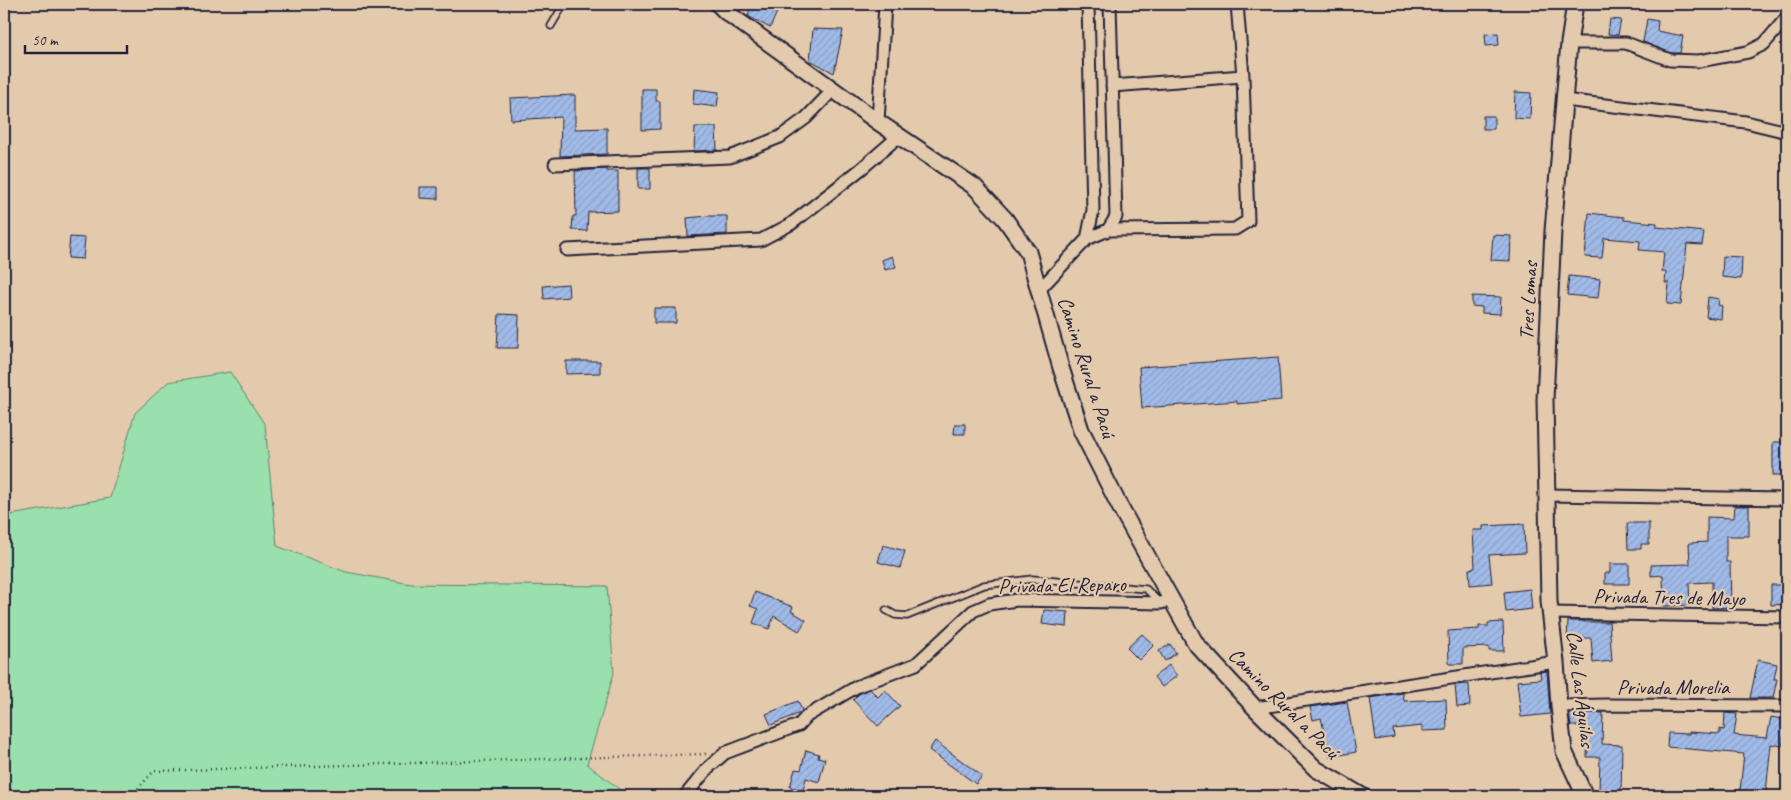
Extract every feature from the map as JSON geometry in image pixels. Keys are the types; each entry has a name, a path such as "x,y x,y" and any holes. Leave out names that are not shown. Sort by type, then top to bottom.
{"street":[{"path":"878,122 885,4"},
{"path":"1087,239 1092,210 1088,4"},
{"path":"1108,230 1116,217 1110,4"},
{"path":"1039,290 1087,239 1108,230 1235,228 1248,221 1243,76 1237,4"},
{"name":"Tres Lomas","path":"1550,607 1546,390 1553,231 1569,43 1575,4"},
{"name":"Camino Rural a Pacú","path":"723,6 878,122 974,187 1005,219 1028,252 1081,430 1166,602 1196,644 1254,708 1316,769 1362,796"},
{"path":"1569,43 1626,43 1670,60 1699,61 1748,52 1764,44 1787,17"},
{"path":"1112,86 1243,76"},
{"path":"554,164 730,157 780,137 806,118 834,89"},
{"path":"1564,100 1746,122 1787,132"},
{"path":"567,250 761,240 791,224 861,169 899,136"},
{"path":"1548,495 1787,499"},
{"name":"Privada El Reparo","path":"685,796 708,768 725,753 799,725 807,716 858,686 916,664 973,611 989,604 1018,600 1166,602"},
{"name":"Privada Tres de Mayo","path":"1550,607 1787,617"},
{"name":"Calle Las Águilas","path":"1550,607 1564,751 1585,796"},
{"path":"1254,708 1556,662"},
{"name":"Privada Morelia","path":"1559,706 1787,706"}],"lane":[{"path":"551,26 564,4"},
{"path":"886,610 895,615 907,616 984,585 1032,579 1146,588 1166,602"}],"path":[{"path":"131,796 154,771 725,753"}],"green space":[{"path":"230,372 265,425 277,546 346,572 411,584 607,586 614,673 587,764 628,796 4,796 4,516 110,498 135,413 168,382"}],"building":[{"path":"751,4 777,4 777,12 770,28 748,16"},
{"path":"1610,19 1621,20 1618,35 1608,34"},
{"path":"1647,19 1658,21 1657,31 1683,36 1680,53 1671,53 1643,42"},
{"path":"813,29 843,30 834,73 810,60"},
{"path":"1498,33 1499,45 1486,46 1485,34"},
{"path":"642,89 656,89 656,101 660,101 660,129 642,130"},
{"path":"694,89 719,92 717,107 693,104"},
{"path":"1515,92 1531,93 1530,119 1514,118"},
{"path":"575,95 575,129 607,128 607,154 560,156 561,117 511,120 510,98"},
{"path":"1483,116 1494,116 1494,129 1483,129"},
{"path":"695,127 716,127 717,150 694,151"},
{"path":"638,168 650,168 650,189 638,189"},
{"path":"607,169 607,171 618,171 618,211 588,212 587,231 572,230 573,216 576,216 575,171"},
{"path":"420,187 438,187 438,199 420,198"},
{"path":"1589,213 1624,217 1624,220 1657,223 1657,227 1704,232 1702,245 1687,244 1681,305 1667,304 1669,283 1665,283 1666,272 1662,272 1664,252 1639,250 1640,241 1604,238 1602,258 1585,257"},
{"path":"727,216 727,234 688,236 687,218"},
{"path":"1493,235 1511,236 1510,261 1491,260"},
{"path":"70,237 85,238 83,259 68,258"},
{"path":"892,256 896,267 885,270 882,260"},
{"path":"1723,256 1742,257 1741,279 1722,277"},
{"path":"1569,276 1600,279 1598,298 1567,295"},
{"path":"568,284 569,297 544,299 543,286"},
{"path":"1472,296 1501,297 1500,314 1482,313 1482,307 1472,306"},
{"path":"1708,297 1719,299 1718,305 1722,306 1721,319 1706,317"},
{"path":"654,308 676,308 676,323 654,323"},
{"path":"499,314 519,315 518,348 497,348"},
{"path":"1278,357 1281,400 1237,404 1237,401 1142,408 1139,367"},
{"path":"566,361 600,361 600,373 566,374"},
{"path":"955,424 965,424 965,434 954,434"},
{"path":"1773,442 1787,442 1787,475 1773,475"},
{"path":"1735,506 1749,506 1749,536 1726,536 1726,562 1730,562 1731,607 1712,608 1712,582 1689,583 1690,605 1664,606 1663,575 1651,576 1651,565 1690,564 1689,543 1707,542 1707,517 1734,518"},
{"path":"1627,523 1649,523 1649,544 1641,544 1641,549 1628,549"},
{"path":"1524,524 1525,553 1489,555 1492,583 1470,585 1469,569 1475,568 1473,530 1483,530 1483,526"},
{"path":"883,545 905,551 900,568 878,562"},
{"path":"1610,564 1629,564 1629,584 1605,584 1605,573 1610,573"},
{"path":"1771,585 1787,585 1787,604 1771,605"},
{"path":"1530,589 1532,609 1506,612 1504,592"},
{"path":"755,592 793,607 791,611 806,620 799,631 774,616 769,629 753,623 758,609 750,606"},
{"path":"1044,610 1068,612 1067,627 1042,624"},
{"path":"1568,621 1609,622 1612,661 1593,663 1591,638 1567,638"},
{"path":"1503,622 1504,651 1489,651 1489,647 1463,648 1463,664 1449,664 1448,631 1479,629 1479,626 1488,626 1488,623"},
{"path":"1142,634 1154,645 1139,660 1127,648"},
{"path":"1170,644 1176,653 1165,661 1159,651"},
{"path":"1758,660 1777,664 1774,679 1777,679 1773,698 1750,698"},
{"path":"1169,665 1177,676 1162,687 1154,677"},
{"path":"1547,671 1550,714 1521,717 1517,681 1541,679 1540,672"},
{"path":"1469,684 1470,706 1457,707 1455,685"},
{"path":"870,689 878,697 885,690 900,706 878,726 853,700 859,694"},
{"path":"1403,693 1404,701 1446,699 1447,730 1422,731 1422,726 1393,729 1394,737 1376,740 1370,698"},
{"path":"798,701 802,710 800,713 771,725 766,714"},
{"path":"1347,702 1356,752 1330,757 1321,718 1313,720 1310,707"},
{"path":"1569,713 1603,713 1602,744 1622,745 1621,792 1599,792 1600,757 1587,757 1588,726 1571,726"},
{"path":"1725,713 1737,714 1734,735 1767,738 1771,717 1787,720 1782,746 1771,744 1766,793 1740,791 1744,754 1667,747 1668,733 1720,734 1720,729 1724,730"},
{"path":"935,741 982,776 976,784 929,750"},
{"path":"806,750 819,754 818,757 825,759 819,782 806,778 803,790 790,787 795,769 801,770"}]}
